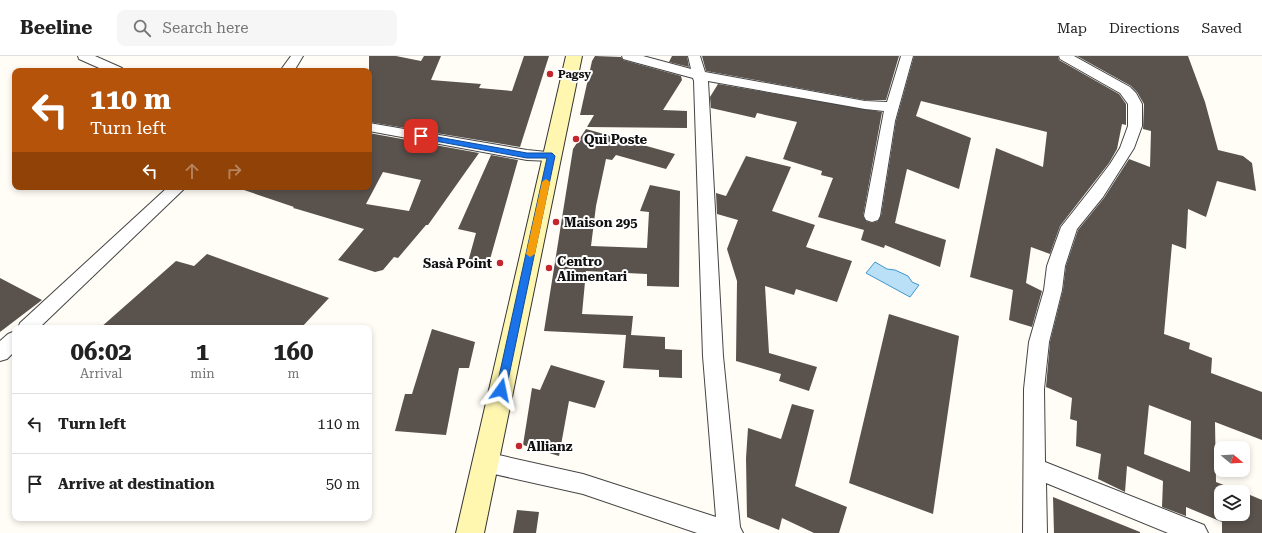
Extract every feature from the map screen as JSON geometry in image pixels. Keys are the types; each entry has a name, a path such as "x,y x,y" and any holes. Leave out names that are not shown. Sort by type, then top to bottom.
{"street":[{"path":"84,56 110,68"},
{"path":"289,68 297,56"},
{"path":"470,533 574,56"},
{"path":"628,56 699,75 865,105 891,107"},
{"path":"485,462 583,484 730,533 714,356 699,75 694,56"},
{"path":"872,216 891,107 907,56"},
{"path":"1035,533 1034,389 1039,342 1053,290 1056,266 1069,227 1098,193 1115,167 1127,148 1135,126 1135,104 1131,96 1125,90 1065,56"},
{"path":"372,128 527,155 552,156"},
{"path":"30,325 175,190"},
{"path":"0,353 12,343"},
{"path":"1034,468 1196,533"}],"water":[{"path":"875,262 887,269 895,270 908,276 912,282 919,285 910,297 866,273"}],"building":[{"path":"369,56 396,56 421,61 424,56 441,56 431,80 481,84 479,88 512,91 524,56 549,56 520,147 372,122 372,68 369,68"},
{"path":"595,56 621,57 623,60 681,76 682,80 663,110 687,111 687,128 587,127 594,115 580,115 592,61"},
{"path":"672,56 687,56 689,67 669,62"},
{"path":"702,56 899,56 886,100 865,100 706,71"},
{"path":"914,56 1058,56 1059,60 1119,94 1126,104 1126,125 1122,124 1117,149 1109,163 1060,226 1050,254 1031,247 1026,283 1042,291 1032,327 1009,320 1013,290 970,277 996,148 1043,167 1047,132 921,101 916,116 971,138 959,189 907,169 895,223 946,240 940,267 885,245 884,248 861,240 864,230 818,217 833,178 821,175 822,171 783,159 797,122 757,113 755,118 711,108 710,97 718,84 882,112 863,216 866,221 872,223 878,221 881,216 896,121"},
{"path":"1077,56 1188,56 1205,102 1218,150 1243,156 1252,163 1256,191 1217,181 1206,217 1188,209 1186,249 1172,244 1164,334 1190,343 1189,349 1212,358 1211,373 1262,392 1262,440 1215,422 1214,477 1216,477 1216,482 1224,485 1214,485 1214,519 1186,507 1186,516 1162,507 1163,481 1127,466 1125,492 1098,479 1101,454 1076,446 1077,421 1070,419 1072,398 1046,387 1050,342 1063,290 1066,266 1078,230 1104,198 1129,159 1150,167 1151,131 1143,129 1144,104 1137,92 1131,86","holes":["1149,405 1191,421 1190,472 1144,454"]},
{"path":"586,129 675,154 666,169 616,155 612,160 606,159 596,206 591,246 647,248 649,212 640,211 650,185 680,191 679,287 647,286 647,274 586,271 582,314 633,316 631,335 665,337 665,349 682,350 682,378 659,377 659,370 623,368 626,335 544,331 573,149"},
{"path":"372,134 479,153 428,225 426,225 398,258 394,257 383,270 375,272 338,260 364,229 293,208 294,207 244,190 372,190","holes":["383,172 421,180 409,211 366,204"]},
{"path":"491,155 518,160 487,270 468,262 476,233 458,229"},
{"path":"746,156 791,167 772,211 815,225 806,247 852,261 837,302 796,289 794,295 765,286 769,353 817,367 809,391 779,381 781,374 736,361 737,281 727,249 738,220 717,214 716,193 726,196"},
{"path":"207,254 329,298 304,325 103,325 176,261 194,266"},
{"path":"0,278 42,300 0,332"},
{"path":"889,314 959,336 933,514 849,483"},
{"path":"432,329 475,342 469,368 459,368 446,435 395,431 405,394 412,394"},
{"path":"551,365 605,381 595,408 569,401 559,456 523,445 532,388 540,390"},
{"path":"792,404 814,410 795,486 847,507 839,533 814,533 782,518 779,530 747,517 746,458 748,428 781,439"},
{"path":"1250,495 1262,500 1262,533 1222,533 1222,522 1220,521 1250,521"},
{"path":"1053,497 1140,532 1140,533 1054,533"},
{"path":"517,510 539,512 536,533 513,533"}],"slow traffic":[{"path":"530,254 546,182"}],"place":[{"name":"Pagsy","path":"550,74"},
{"name":"Qui Poste","path":"576,139"},
{"name":"Maison 295","path":"556,222"},
{"name":"Sasà Point","path":"500,263"},
{"name":"Centro Alimentari","path":"549,268"},
{"name":"Allianz","path":"519,446"}],"route":[{"path":"421,136 532,156 552,156 501,390"}]}
